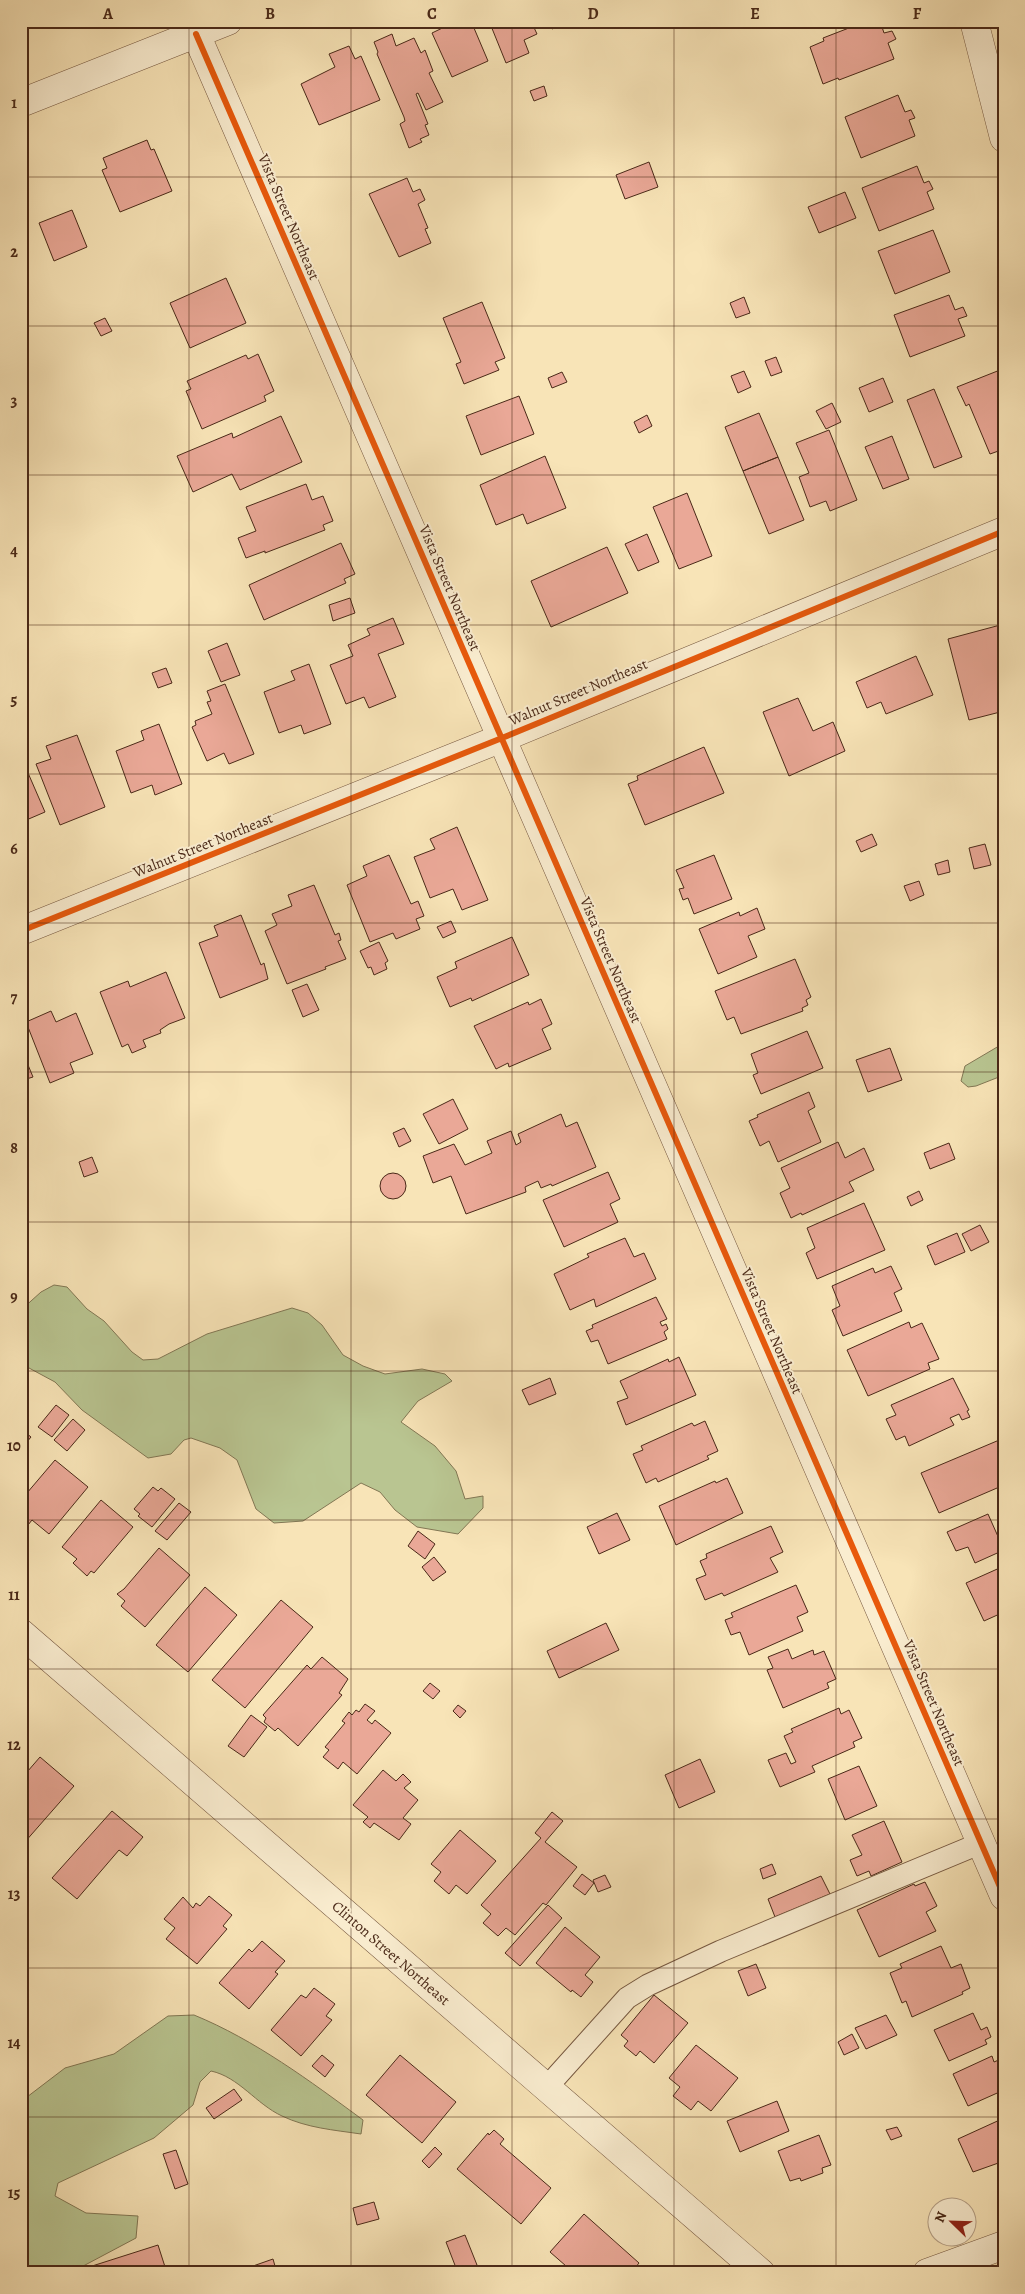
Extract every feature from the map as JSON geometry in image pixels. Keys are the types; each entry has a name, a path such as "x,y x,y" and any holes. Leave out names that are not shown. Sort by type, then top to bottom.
{"street":[{"path":"21,103 228,21"},
{"path":"974,21 1004,138"},
{"name":"Vista Street Northeast","path":"196,34 1004,1896"},
{"name":"Walnut Street Northeast","path":"21,931 502,738 1004,531"},
{"name":"Clinton Street Northeast","path":"21,1633 761,2273"},
{"path":"926,2273 1004,2245"}],"lane":[{"path":"547,2087 627,1998 648,1985 721,1950 981,1843"}],"green space":[{"path":"1004,1043 1004,1075 976,1086 968,1087 961,1081 965,1066"},
{"path":"54,1285 67,1287 87,1309 104,1321 132,1352 143,1360 158,1359 207,1334 292,1308 308,1313 322,1325 343,1355 363,1366 385,1374 422,1369 445,1374 452,1381 418,1401 401,1422 435,1446 456,1471 465,1499 483,1496 483,1508 458,1534 417,1527 395,1510 380,1492 361,1483 303,1521 274,1523 256,1509 237,1460 220,1448 191,1438 184,1440 171,1454 148,1458 82,1410 55,1382 29,1368 21,1358 21,1310 41,1292"},
{"path":"194,2015 239,2036 282,2062 323,2091 363,2120 361,2134 321,2128 291,2120 264,2105 230,2079 211,2071 200,2082 193,2105 154,2138 58,2183 55,2196 86,2213 138,2216 136,2238 70,2273 21,2273 21,2105 27,2097 65,2068 114,2054 168,2016"}],"building":[{"path":"457,21 471,21 488,61 452,77 432,33"},
{"path":"489,21 531,21 537,34 524,40 529,53 506,63"},
{"path":"549,21 570,21 552,29"},
{"path":"867,21 880,21 884,33 892,31 896,39 888,43 894,59 839,80 838,78 823,84 810,47 824,41 823,38"},
{"path":"392,34 396,46 414,38 421,53 425,50 433,71 429,73 443,102 426,110 418,93 416,94 428,124 425,125 429,135 420,139 422,142 409,148 400,124 405,121 404,117 377,54 374,42"},
{"path":"349,46 355,59 361,56 380,100 319,125 301,84 335,67 329,54"},
{"path":"544,86 547,96 534,101 530,91"},
{"path":"898,95 905,112 911,110 915,118 909,120 915,136 861,158 845,117"},
{"path":"147,140 151,150 154,149 172,191 120,212 102,170 107,168 103,158"},
{"path":"649,162 658,187 625,199 616,175"},
{"path":"917,166 924,183 929,181 933,189 927,192 934,209 879,231 862,188"},
{"path":"407,178 413,192 420,189 425,200 418,204 428,228 425,229 431,243 399,257 369,194"},
{"path":"845,192 856,218 819,233 808,207"},
{"path":"72,210 87,247 54,261 39,223"},
{"path":"933,230 950,272 895,294 878,251"},
{"path":"226,278 246,323 190,348 170,303"},
{"path":"949,295 955,310 963,307 967,316 958,319 965,336 910,357 894,315"},
{"path":"744,297 750,313 736,318 730,303"},
{"path":"482,302 505,358 495,362 499,370 464,384 456,364 461,362 443,318"},
{"path":"105,318 112,331 101,336 94,323"},
{"path":"258,354 274,391 264,396 266,401 202,429 186,391 191,389 187,381 246,355 248,359"},
{"path":"776,357 782,372 771,376 765,361"},
{"path":"1000,370 1004,379 1004,449 990,454 969,404 966,406 957,387"},
{"path":"744,371 751,387 738,393 731,376"},
{"path":"562,372 567,382 552,388 548,378"},
{"path":"883,378 893,402 869,412 859,388"},
{"path":"934,389 962,457 934,468 907,400"},
{"path":"519,396 534,434 481,455 466,416"},
{"path":"832,403 841,422 826,429 816,411"},
{"path":"759,413 778,457 743,471 725,427"},
{"path":"647,415 652,426 639,433 634,422"},
{"path":"281,416 302,462 240,490 232,474 193,492 177,456 232,433 233,438"},
{"path":"829,430 857,500 830,511 826,501 810,507 799,477 809,473 796,443"},
{"path":"892,436 909,479 883,489 865,447"},
{"path":"545,456 566,508 527,524 523,514 496,525 480,485"},
{"path":"778,457 804,520 769,534 743,471"},
{"path":"306,484 312,500 323,496 333,521 323,525 325,530 265,553 265,551 246,558 238,538 256,531 246,507"},
{"path":"687,493 712,556 679,569 653,507"},
{"path":"647,534 659,562 638,571 625,544"},
{"path":"341,543 355,574 344,579 346,583 264,620 249,585"},
{"path":"607,547 628,593 551,627 531,581"},
{"path":"350,598 355,613 333,621 329,605"},
{"path":"393,618 404,644 378,654 396,697 369,708 364,697 346,704 330,665 353,656 348,645 370,635 367,629"},
{"path":"1004,624 1004,711 969,720 948,639"},
{"path":"227,643 240,675 221,682 208,651"},
{"path":"916,656 933,695 886,714 881,702 867,708 856,682"},
{"path":"309,664 331,724 304,734 301,725 279,733 264,692 295,680 291,671"},
{"path":"166,668 172,683 158,688 152,673"},
{"path":"225,684 254,754 229,764 224,753 207,761 192,727 196,725 195,721 212,714 207,702 211,701 207,691"},
{"path":"798,698 813,731 833,722 845,751 789,776 763,712"},
{"path":"159,724 182,784 155,795 152,785 131,793 116,751 144,740 141,731"},
{"path":"77,735 105,807 60,825 36,764 51,759 46,746"},
{"path":"704,747 724,793 645,825 628,784 638,780 637,776"},
{"path":"25,766 45,812 24,821 25,824 21,826 21,768"},
{"path":"457,827 488,900 462,910 453,889 430,898 414,857 435,849 430,839"},
{"path":"872,834 877,845 861,852 856,841"},
{"path":"985,844 991,865 974,869 969,848"},
{"path":"389,855 411,904 418,901 424,916 416,919 420,929 396,939 393,933 370,942 347,885 367,876 363,866"},
{"path":"714,855 732,899 694,914 688,898 683,900 679,889 684,888 676,870"},
{"path":"948,860 950,872 938,875 935,864"},
{"path":"919,881 924,895 910,901 904,886"},
{"path":"314,885 335,935 339,933 341,940 338,941 346,959 287,984 265,931 277,925 272,914 292,906 288,895"},
{"path":"757,908 765,929 748,936 757,957 718,974 699,929 739,912 740,916"},
{"path":"241,915 261,965 264,963 268,979 220,998 199,943 218,936 214,926"},
{"path":"451,921 456,932 443,938 437,927"},
{"path":"512,937 529,975 472,1001 471,998 450,1007 437,977 457,968 455,962"},
{"path":"379,942 388,961 385,963 387,969 374,975 371,967 368,968 360,951"},
{"path":"795,959 811,997 806,1000 808,1005 802,1008 803,1011 741,1034 734,1017 727,1020 715,991"},
{"path":"166,972 185,1018 169,1024 160,1030 161,1033 143,1040 146,1047 132,1053 128,1044 122,1047 100,992 128,981 130,987"},
{"path":"307,984 319,1010 303,1017 292,990"},
{"path":"541,999 552,1024 542,1029 551,1049 509,1067 508,1063 496,1069 474,1026 528,1002 529,1005"},
{"path":"51,1011 56,1022 76,1013 93,1054 70,1063 74,1073 50,1083 26,1022"},
{"path":"807,1031 823,1068 761,1094 753,1075 758,1073 751,1054"},
{"path":"21,1048 33,1077 23,1080 27,1090 21,1093"},
{"path":"890,1048 902,1080 868,1092 856,1060"},
{"path":"809,1092 815,1107 808,1111 821,1142 778,1162 769,1141 760,1146 749,1121 758,1117 757,1115"},
{"path":"453,1099 468,1129 439,1144 423,1114"},
{"path":"561,1114 566,1127 577,1122 596,1167 552,1186 551,1184 541,1188 538,1181 525,1187 526,1192 466,1214 451,1176 433,1183 423,1156 454,1144 465,1165 492,1153 487,1141 511,1131 516,1145 521,1142 518,1134"},
{"path":"404,1128 411,1141 399,1147 393,1133"},
{"path":"838,1142 845,1158 864,1148 874,1170 849,1182 854,1191 802,1215 801,1213 791,1218 780,1193 790,1188 781,1168"},
{"path":"949,1143 955,1159 930,1169 924,1153"},
{"path":"92,1157 98,1172 84,1177 79,1162"},
{"path":"608,1172 620,1199 610,1204 618,1222 564,1247 543,1200"},
{"path":"393,1173 402,1177 406,1186 402,1195 393,1199 384,1195 380,1186 384,1177"},
{"path":"919,1191 923,1200 911,1206 907,1197"},
{"path":"864,1203 885,1250 817,1279 806,1253 815,1248 807,1228"},
{"path":"980,1225 989,1242 971,1251 962,1234"},
{"path":"957,1233 965,1252 935,1265 927,1246"},
{"path":"625,1238 634,1257 644,1253 656,1279 596,1307 594,1299 570,1310 554,1274 589,1257 587,1254"},
{"path":"891,1266 902,1289 894,1293 902,1311 843,1336 832,1310 840,1306 832,1286 873,1268 875,1273"},
{"path":"656,1297 667,1319 660,1322 662,1326 666,1324 668,1329 664,1332 667,1339 608,1364 598,1340 591,1342 586,1331 593,1328 592,1325"},
{"path":"909,1322 911,1328 922,1323 939,1359 928,1363 930,1369 868,1396 847,1350"},
{"path":"679,1357 696,1395 626,1425 617,1402 628,1398 620,1381 668,1359 669,1362"},
{"path":"550,1378 556,1394 529,1405 522,1390"},
{"path":"953,1378 969,1410 967,1411 970,1417 962,1420 959,1414 950,1418 954,1425 909,1446 905,1436 896,1440 886,1419 896,1415 891,1405"},
{"path":"56,1405 69,1415 52,1437 38,1427"},
{"path":"73,1419 85,1430 67,1451 54,1440"},
{"path":"705,1421 718,1451 707,1456 709,1459 658,1482 656,1478 646,1483 633,1454 643,1450 641,1446 692,1423 694,1426"},
{"path":"21,1429 31,1437 21,1449"},
{"path":"1004,1438 1004,1485 939,1513 921,1473"},
{"path":"55,1460 88,1487 49,1534 32,1520 28,1525 21,1520 21,1500"},
{"path":"727,1478 743,1513 676,1545 659,1506 715,1481 716,1483"},
{"path":"153,1487 158,1491 161,1488 175,1499 152,1527 138,1516 140,1514 134,1509"},
{"path":"101,1500 133,1527 94,1573 91,1571 87,1576 73,1563 77,1559 62,1547"},
{"path":"179,1503 191,1512 167,1540 155,1531"},
{"path":"617,1513 630,1540 599,1554 587,1527"},
{"path":"988,1514 1004,1550 975,1563 968,1547 956,1551 947,1532"},
{"path":"771,1526 783,1552 770,1558 778,1572 724,1596 722,1593 705,1600 696,1579 706,1575 700,1561 707,1558 706,1554"},
{"path":"418,1531 435,1544 425,1559 408,1546"},
{"path":"159,1548 190,1575 145,1627 121,1606 125,1601 117,1594 124,1589"},
{"path":"434,1557 446,1572 433,1581 422,1567"},
{"path":"1004,1566 1004,1612 984,1621 966,1583"},
{"path":"796,1585 808,1612 797,1617 803,1631 749,1655 740,1632 731,1635 725,1620 733,1617 731,1613"},
{"path":"205,1587 237,1615 188,1672 156,1645"},
{"path":"281,1600 313,1627 245,1708 212,1680"},
{"path":"606,1623 619,1650 559,1678 547,1651"},
{"path":"788,1649 792,1659 813,1650 814,1655 824,1651 836,1679 827,1683 829,1688 783,1708 767,1670 773,1668 768,1657"},
{"path":"322,1657 348,1679 339,1693 342,1695 298,1746 278,1728 275,1731 264,1722 266,1718 263,1715 307,1665 311,1669"},
{"path":"430,1683 440,1691 433,1699 423,1691"},
{"path":"365,1704 375,1711 367,1720 372,1724 375,1720 391,1733 357,1774 343,1762 338,1769 323,1757 329,1750 325,1747 345,1723 342,1721 349,1712 352,1715 356,1710 359,1712"},
{"path":"458,1705 466,1711 460,1718 453,1711"},
{"path":"839,1708 841,1714 849,1710 862,1738 853,1742 855,1747 812,1766 815,1772 780,1787 768,1760 786,1753 791,1764 796,1762 784,1736 793,1732 791,1729"},
{"path":"251,1715 267,1727 244,1757 228,1746"},
{"path":"40,1757 74,1786 24,1843 21,1841 21,1779"},
{"path":"700,1759 715,1792 679,1808 665,1775"},
{"path":"859,1766 877,1806 845,1820 828,1779"},
{"path":"383,1770 396,1781 403,1774 411,1782 404,1788 418,1800 403,1818 411,1824 399,1840 374,1823 370,1828 363,1822 368,1817 353,1805"},
{"path":"112,1811 143,1837 127,1856 119,1850 77,1899 52,1878"},
{"path":"552,1812 563,1821 545,1842 577,1867 546,1905 543,1903 515,1935 506,1928 498,1936 483,1923 491,1914 481,1905 541,1838 535,1833"},
{"path":"884,1821 902,1862 871,1876 869,1871 857,1876 850,1860 862,1855 852,1835"},
{"path":"460,1830 496,1861 467,1894 456,1885 449,1894 434,1881 441,1872 431,1864"},
{"path":"772,1864 776,1874 763,1879 760,1869"},
{"path":"582,1874 594,1883 585,1895 573,1886"},
{"path":"605,1875 611,1887 598,1892 593,1880"},
{"path":"821,1876 830,1894 775,1917 768,1899"},
{"path":"925,1882 937,1906 926,1912 936,1931 879,1957 857,1910 914,1884 915,1886"},
{"path":"209,1896 232,1915 223,1926 227,1929 197,1964 166,1939 175,1928 164,1919 183,1897 193,1908 196,1903 200,1906"},
{"path":"548,1905 562,1918 520,1966 505,1953"},
{"path":"565,1927 600,1957 585,1975 593,1982 581,1997 572,1990 571,1992 536,1963"},
{"path":"262,1941 285,1961 275,1972 278,1974 249,2009 219,1983 249,1949 252,1952"},
{"path":"941,1946 951,1968 961,1964 970,1988 962,1992 963,1994 912,2017 906,2001 902,2003 890,1973 902,1968 900,1964"},
{"path":"756,1964 766,1988 748,1996 738,1971"},
{"path":"314,1988 335,2004 326,2016 332,2020 301,2056 271,2030 301,1995 306,1998"},
{"path":"654,1995 688,2023 654,2063 640,2051 636,2056 624,2046 628,2041 621,2035"},
{"path":"973,2013 981,2030 987,2027 991,2037 985,2040 987,2044 949,2061 934,2030"},
{"path":"886,2015 897,2035 866,2049 855,2028"},
{"path":"852,2034 859,2048 844,2055 838,2042"},
{"path":"696,2045 738,2078 711,2111 698,2101 691,2110 673,2096 680,2087 669,2078"},
{"path":"322,2055 334,2065 325,2077 312,2066"},
{"path":"400,2055 456,2102 422,2143 366,2095"},
{"path":"992,2056 994,2062 1001,2059 1004,2064 1004,2069 998,2071 1004,2083 1004,2090 968,2106 953,2074"},
{"path":"234,2089 242,2100 214,2119 206,2108"},
{"path":"777,2101 789,2131 740,2152 727,2121"},
{"path":"1004,2118 1004,2161 973,2172 958,2139"},
{"path":"897,2127 902,2136 891,2140 886,2130"},
{"path":"494,2130 504,2139 500,2144 551,2188 521,2224 457,2169 488,2133 489,2135"},
{"path":"819,2135 831,2165 822,2168 823,2173 801,2181 800,2178 790,2181 778,2151"},
{"path":"435,2147 442,2154 429,2168 422,2161"},
{"path":"176,2150 188,2184 175,2189 163,2154"},
{"path":"374,2202 379,2219 357,2225 353,2208"},
{"path":"584,2214 639,2263 631,2273 574,2273 550,2252"},
{"path":"465,2235 477,2265 458,2273 446,2242"},
{"path":"158,2245 167,2273 91,2273 89,2267"},
{"path":"273,2259 277,2273 236,2272"}],"cycle path":[{"path":"196,34 1004,1896"},
{"path":"21,931 502,738 1004,531"}]}
